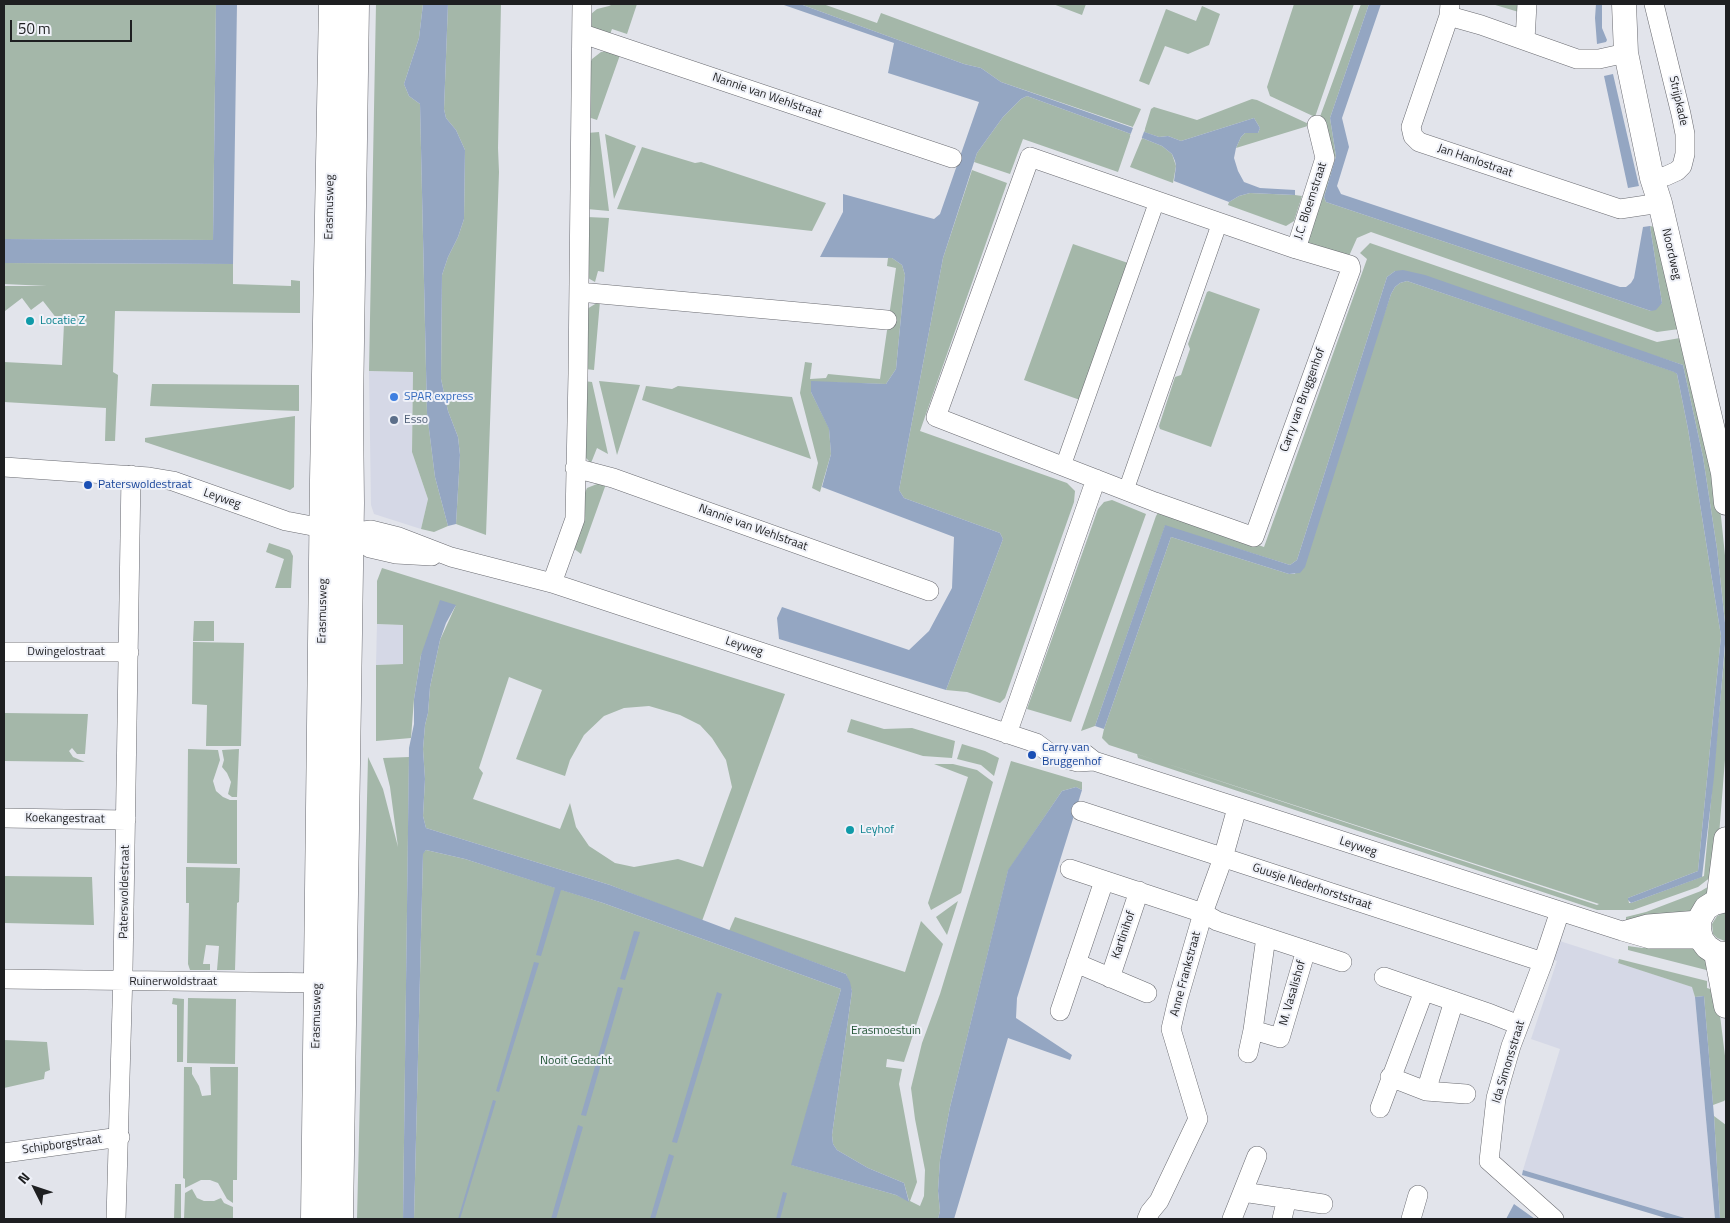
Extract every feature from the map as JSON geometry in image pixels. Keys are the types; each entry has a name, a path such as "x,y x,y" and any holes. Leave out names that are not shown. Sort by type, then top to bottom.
{"main road":[{"name":"Erasmusweg","path":"333,4 337,531"},
{"name":"Erasmusweg","path":"315,1219 330,983 337,531 355,4"},
{"name":"Erasmusweg","path":"330,983 339,1219"}],"street":[{"path":"1525,40 1527,4"},
{"name":"Noordweg","path":"1624,4 1626,53 1652,178 1660,203 1723,473 1726,503"},
{"name":"Strijpkade","path":"1652,178 1666,176 1677,171 1682,166 1685,154 1685,134 1681,114 1654,4"},
{"path":"552,583 575,519 583,34 587,6"},
{"name":"Jan Hanlostraat","path":"1626,53 1599,59 1577,59 1450,10 1411,127 1413,136 1419,142 1620,209 1660,203"},
{"name":"Nannie van Wehlstraat","path":"583,34 952,158"},
{"name":"J.C. Bloemstraat","path":"1296,249 1325,158 1317,124"},
{"name":"Carry van Bruggenhof","path":"1030,157 1296,249 1350,264 1351,269 1254,536 1096,479 936,417 1030,157"},
{"path":"1063,466 1157,201"},
{"path":"1126,490 1220,222"},
{"path":"579,292 887,320"},
{"name":"Leyweg","path":"4,467 131,475 173,481 286,520 337,531 370,548 396,554 451,557 552,583 1007,734 1036,743 1056,742 1069,746 1080,750 1094,762 1622,931 1648,924 1711,941"},
{"name":"Nannie van Wehlstraat","path":"576,468 613,478 929,592"},
{"name":"Paterswoldestraat","path":"116,1219 120,1137 131,475"},
{"path":"1007,734 1096,479"},
{"name":"Dwingelostraat","path":"4,652 129,652"},
{"name":"Anne Frankstraat","path":"1154,1217 1159,1201 1198,1119 1171,1029 1203,913 1223,858 1237,808"},
{"name":"Guusje Nederhorststraat","path":"1080,811 1543,962"},
{"name":"Koekangestraat","path":"4,818 126,820"},
{"path":"1726,839 1722,901 1706,908 1711,941 1726,1006"},
{"path":"1070,869 1203,913"},
{"path":"1060,1011 1104,881"},
{"name":"Kartinihof","path":"1110,978 1139,892"},
{"name":"Ida Simonsstraat","path":"1554,1219 1489,1160 1496,1098 1511,1046 1560,911"},
{"name":"M. Vasalishof","path":"1203,913 1217,921 1342,962"},
{"path":"1248,1053 1266,937"},
{"name":"M. Vasalishof","path":"1253,1030 1280,1038 1306,950"},
{"path":"1076,963 1147,993"},
{"path":"1384,977 1519,1025"},
{"name":"Ruinerwoldstraat","path":"4,979 123,982 330,983"},
{"path":"1380,1108 1390,1077 1424,991"},
{"path":"1426,1091 1454,1001"},
{"path":"1390,1077 1426,1091 1466,1094"},
{"name":"Schipborgstraat","path":"4,1153 120,1137"},
{"path":"1232,1219 1257,1156"},
{"path":"1243,1192 1323,1204"},
{"path":"1411,1219 1418,1195"},
{"path":"1282,1219 1287,1198"}],"shaded area":[{"path":"369,371 413,372 412,452 428,499 421,529 374,514 371,505"},
{"path":"377,624 403,625 403,664 376,665"},
{"path":"1544,936 1619,960 1618,963 1693,987 1715,1219 1688,1219 1523,1170 1560,1049 1531,1039 1557,961 1538,955"}],"green space":[{"path":"4,4 216,4 213,240 4,239"},
{"path":"376,4 423,4 419,38 404,84 409,96 420,104 427,413 435,477 448,526 434,532 421,529 428,499 412,452 413,372 369,371"},
{"path":"448,4 501,4 499,172 486,535 456,524 460,455 458,437 448,411 441,379 442,275 464,219 465,150 456,130 446,118 444,109"},
{"path":"613,4 637,4 627,34 612,29 609,37 591,30 591,14 597,9"},
{"path":"800,4 823,4 877,23 881,13 1141,109 1133,127 1001,82 981,68 964,64"},
{"path":"1053,4 1086,4 1082,15"},
{"path":"1294,4 1354,4 1315,117 1270,96 1267,87"},
{"path":"1361,4 1369,4 1330,118 1336,156 1324,197 1326,202 1651,311 1662,303 1650,226 1658,228 1679,329 1657,332 1371,232 1357,238 1349,256 1303,242 1326,158 1317,125"},
{"path":"1492,4 1522,4 1522,13"},
{"path":"1202,6 1220,14 1209,45 1188,54 1165,46 1149,85 1139,81 1166,9 1196,21"},
{"path":"608,51 620,55 597,120 588,117 588,68 592,59 601,52"},
{"path":"1027,96 1131,134 1118,172 1023,139 1010,174 974,162 977,153 1003,117 1021,99"},
{"path":"1252,99 1311,125 1236,148 1245,133 1258,133 1260,128 1254,118 1181,141 1168,136 1159,137 1144,132 1151,109 1154,107 1197,120"},
{"path":"599,132 609,211 587,209 587,133"},
{"path":"605,134 636,146 614,199"},
{"path":"1142,138 1162,146 1172,154 1176,166 1173,183 1130,167"},
{"path":"642,147 695,163 701,162 826,203 812,231 617,209"},
{"path":"972,170 1007,183 920,431 1067,483 1075,491 1074,502 1005,698 1000,703 967,692 946,690 1003,539 1000,533 904,498 899,490 943,258"},
{"path":"1250,193 1302,196 1294,221 1286,226 1228,205 1229,202 1239,196"},
{"path":"587,217 609,218 604,272 598,271 595,282 588,278"},
{"path":"1370,243 1657,342 1680,338 1720,507 1726,565 1726,632 1717,549 1703,457 1683,365 1395,271 1387,277 1297,560 1290,565 1165,526 1095,726 1081,731 1158,513 1162,511 1264,547 1367,259 1360,253"},
{"path":"1073,244 1128,263 1080,400 1024,380"},
{"path":"888,258 892,258 902,265 905,275 896,369 886,384 811,382 811,392 829,428 831,454 820,492 812,488 818,463 800,393 805,362 812,363 810,379 826,378 828,374 880,379 896,268 887,266"},
{"path":"4,263 233,264 233,284 291,286 291,280 300,281 300,313 115,311 113,372 118,375 115,441 105,441 106,408 4,402 4,362 62,365 64,324 53,323 57,319 43,301 31,310 22,298 5,311 4,286 47,286 4,284"},
{"path":"1407,281 1677,374 1688,429 1721,636 1698,871 1628,898 1629,903 1631,903 1704,876 1726,637 1726,747 1716,873 1698,887 1633,910 1597,910 1138,758 1137,754 1109,745 1102,738 1171,537 1289,574 1295,574 1391,294 1400,283","holes":["1160,761 1599,904 1597,905"]},
{"path":"1209,291 1260,309 1211,447 1160,429 1159,426 1175,377 1181,375 1190,349 1188,344"},
{"path":"600,301 594,370 585,369 587,309"},
{"path":"584,381 592,382 608,454 597,448 591,463 585,457"},
{"path":"599,381 640,385 617,455"},
{"path":"152,384 299,385 299,411 150,406"},
{"path":"646,386 672,389 678,386 792,397 811,459 642,400"},
{"path":"295,416 294,487 290,490 145,442 145,438"},
{"path":"602,482 606,484 581,554 573,548 582,499 587,488"},
{"path":"1112,500 1146,514 1071,722 1027,709 1098,509 1104,502"},
{"path":"269,543 290,550 293,556 291,588 275,588 284,559 266,552"},
{"path":"382,568 785,694 702,921 610,885 426,828 423,816 425,779 423,749 430,687 440,640 456,605 421,655 414,699 411,738 376,741 376,665 403,664 403,625 377,624 377,581","holes":["509,677 542,690 516,759 565,776 570,760 584,735 604,716 624,708 649,706 680,715 700,725 712,738 726,760 732,787 703,867 678,859 634,867 615,863 589,846 576,827 570,803 560,829 473,799 483,773 479,768"]},
{"path":"194,621 214,621 214,641 193,641"},
{"path":"193,642 244,643 241,746 206,746 207,705 192,704"},
{"path":"4,713 88,714 85,754 77,754 72,748 69,751 73,757 85,762 4,761"},
{"path":"851,719 884,729 912,728 955,741 952,758 923,756 847,732"},
{"path":"962,744 985,751 999,758 994,776 981,765 957,759"},
{"path":"188,749 218,750 220,760 213,781 216,791 230,800 237,800 237,864 187,863"},
{"path":"239,749 237,797 232,797 228,794 231,782 222,767 224,760 222,750"},
{"path":"368,757 383,789 398,847 390,787 383,758 409,757 403,1219 357,1219"},
{"name":"Nooit Gedacht","path":"1011,761 1082,782 1082,790 1076,787 1062,791 1008,871 950,1107 940,1160 938,1191 940,1211 938,1219 414,1219 423,853 426,850 465,859 603,903 841,989 792,1165 896,1195 909,1201 904,1183 868,1168 837,1150 833,1144 832,1135 852,991 846,974 729,931 735,917 905,972 921,921 943,944 904,1062 887,1059 886,1067 902,1069 899,1084 917,1182 910,1201 920,1206 924,1196 925,1170 911,1088 922,1043 940,994"},
{"path":"934,764 953,764 977,770 993,782 961,893 931,910 928,903 968,777"},
{"path":"186,867 240,868 235,970 217,970 219,946 206,945 203,964 210,964 210,970 190,970 188,964 189,903 186,903"},
{"path":"4,876 92,877 94,925 4,923"},
{"path":"1711,885 1714,887 1691,912 1641,920 1626,920 1626,917 1646,912 1701,891"},
{"path":"958,901 947,935 936,917"},
{"path":"1726,912 1725,941 1713,934 1712,924 1717,916"},
{"path":"1628,946 1642,948 1693,947 1705,955 1714,972 1628,950"},
{"path":"1619,959 1707,981 1707,988 1717,991 1726,1064 1726,1099 1724,1101 1713,1105 1704,996 1695,997 1692,987 1618,963"},
{"path":"173,998 184,999 183,1062 177,1062 177,1005 172,1004"},
{"path":"188,998 236,999 235,1064 187,1063"},
{"path":"4,1040 47,1042 50,1070 45,1072 44,1079 4,1088"},
{"path":"184,1067 192,1067 192,1074 202,1096 211,1095 210,1067 238,1067 237,1180 233,1180 233,1203 227,1199 218,1183 210,1180 201,1180 185,1188 185,1179 183,1178"},
{"path":"1714,1116 1726,1125 1726,1219 1720,1219"},
{"path":"175,1184 181,1184 181,1219 174,1219"},
{"path":"192,1189 197,1198 204,1201 214,1201 221,1198 224,1203 233,1207 233,1219 184,1219 185,1193"}],"water":[{"path":"216,4 237,4 233,264 4,263 4,239 213,240"},
{"path":"423,4 448,4 444,109 446,118 456,130 465,150 464,219 442,275 441,379 448,411 458,437 460,455 456,524 448,526 435,477 427,413 420,104 409,96 404,84 419,38"},
{"path":"781,4 800,4 964,64 981,68 1001,82 1159,137 1168,136 1181,141 1254,118 1260,128 1258,133 1245,133 1241,137 1234,158 1244,182 1260,188 1295,190 1295,195 1250,193 1239,196 1229,202 1174,181 1175,161 1172,154 1162,146 1027,96 1021,99 1003,117 977,153 943,258 899,490 904,498 1000,533 1003,539 946,690 779,639 777,618 782,607 909,650 929,631 952,588 954,537 822,487 831,454 829,429 811,392 811,381 886,384 896,369 905,275 902,265 892,258 820,257 843,212 843,194 934,219 940,214 979,102 888,73 894,43"},
{"path":"1369,4 1381,4 1342,118 1349,147 1337,186 1341,194 1620,287 1626,287 1634,278 1643,227 1650,226 1662,303 1656,310 1651,311 1326,202 1324,197 1336,156 1330,118"},
{"path":"1596,4 1602,4 1602,28 1607,40 1597,44 1595,18"},
{"path":"1613,74 1639,186 1628,188 1604,76"},
{"path":"1403,270 1425,275 1683,365 1703,457 1717,549 1726,632 1714,777 1702,877 1631,903 1628,900 1628,898 1698,871 1721,636 1688,429 1677,374 1407,281 1395,287 1391,294 1305,567 1300,573 1289,574 1171,537 1104,729 1095,726 1165,525 1290,565 1297,560 1387,277 1395,271"},
{"path":"440,600 456,605 446,623 440,640 430,687 423,749 425,779 423,816 426,828 610,885 846,974 852,991 832,1135 833,1144 837,1150 868,1168 904,1183 909,1202 896,1195 791,1165 841,989 603,903 561,890 541,956 536,955 555,888 465,859 426,850 423,854 414,1219 403,1219 409,748 414,724 414,699 421,655"},
{"path":"1076,787 1082,790 1017,998 1016,1018 1072,1055 1070,1060 1008,1038 954,1219 938,1219 940,1211 938,1191 940,1160 950,1107 1008,870 1062,791"},
{"path":"634,931 640,932 625,980 620,979"},
{"path":"534,962 539,963 499,1092 496,1091"},
{"path":"618,987 623,988 586,1116 581,1115"},
{"path":"717,992 722,994 677,1143 672,1142"},
{"path":"1704,996 1720,1219 1715,1219 1695,997"},
{"path":"493,1100 496,1101 460,1219 458,1219"},
{"path":"578,1125 583,1127 556,1219 551,1219"},
{"path":"669,1154 674,1156 655,1219 650,1219"},
{"path":"1523,1170 1688,1219 1669,1219 1522,1175"},
{"path":"783,1192 787,1193 780,1219 776,1219"},
{"path":"1514,1204 1535,1219 1506,1219"}],"pier":[{"path":"1134,125 1145,129 1141,140 1130,136"}],"place":[{"name":"Locatie Z","path":"30,321"},
{"name":"SPAR express","path":"394,397"},
{"name":"Esso","path":"394,420"},
{"name":"Paterswoldestraat","path":"88,485"},
{"name":"Carry van Bruggenhof","path":"1032,755"},
{"name":"Leyhof","path":"850,830"}],"park label":[{"name":"Erasmoestuin","path":"886,1031"}]}
